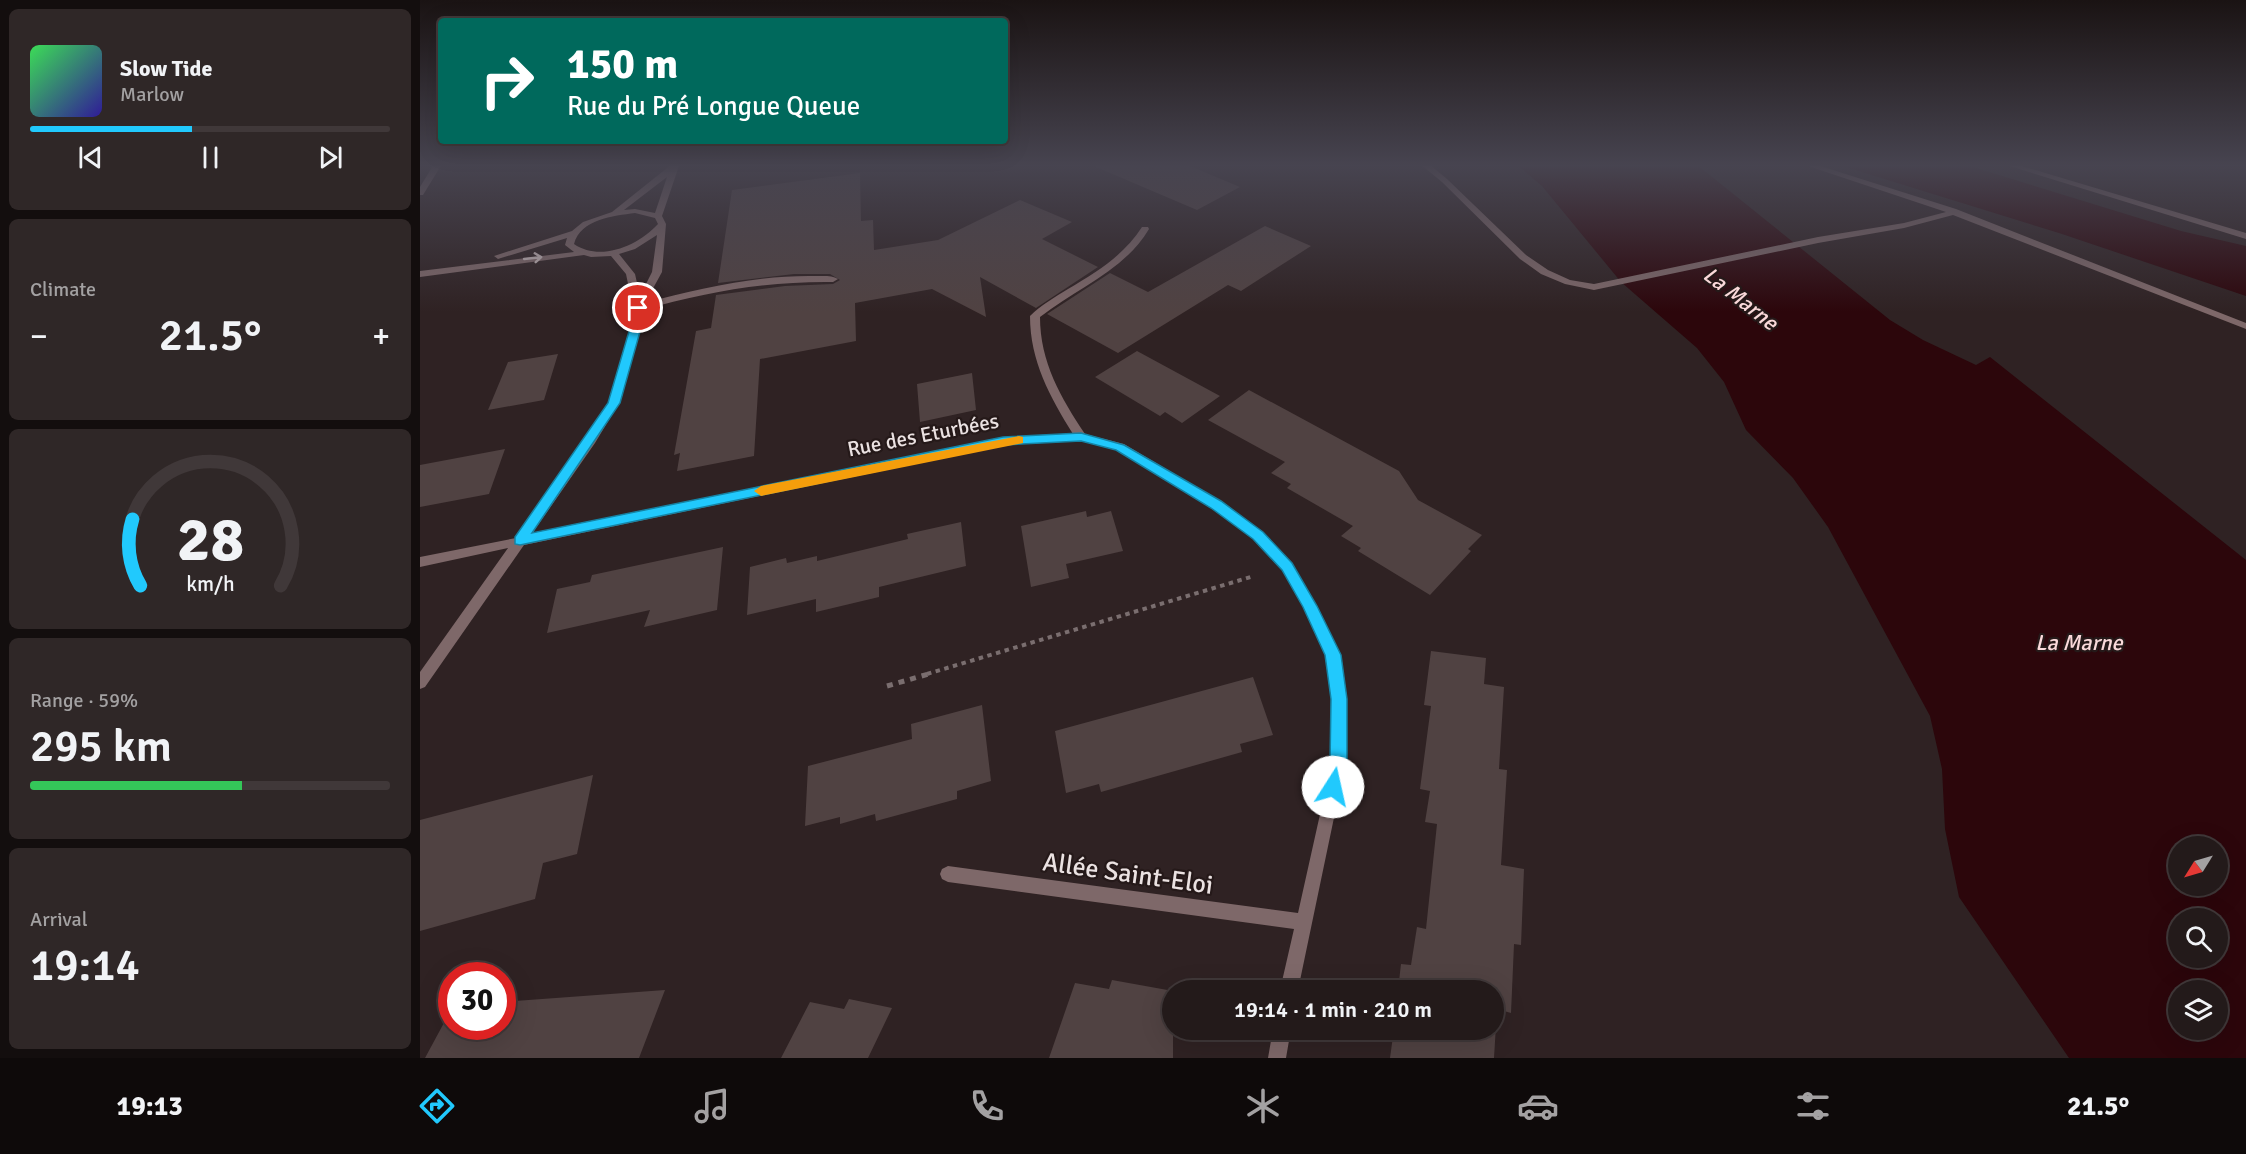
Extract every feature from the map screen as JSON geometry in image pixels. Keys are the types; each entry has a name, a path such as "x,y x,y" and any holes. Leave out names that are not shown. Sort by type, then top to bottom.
{"street":[{"path":"454,268 573,233 587,223 618,213"},
{"path":"642,213 660,220"},
{"path":"638,308 657,272 662,213"},
{"path":"1479,213 1533,267 1561,281 1594,287 1818,240 1904,225 1949,213"},
{"path":"1958,213 2246,326"},
{"path":"2171,213 2246,236"},
{"path":"420,274 585,253 613,252 647,240 660,220"},
{"path":"1081,437 1054,396 1036,346 1035,316 1123,257 1140,241 1145,229"},
{"path":"573,233 569,245 585,253"},
{"path":"420,683 614,403 636,328 638,308 630,274 613,252"},
{"path":"638,308 680,296 763,280 797,277 832,279"},
{"name":"Rue des Eturbées","path":"420,562 1003,441 1081,437 1120,447 1207,499 1258,536 1287,566 1310,606 1333,655 1339,699 1338,765 1291,980"},
{"name":"Allée Saint-Eloi","path":"948,874 1302,922"},
{"path":"1277,1058 1280,1040"}],"path":[{"path":"887,686 1287,566"}],"water":[{"name":"La Marne","path":"1565,213 1757,213 1890,320 1923,340 1976,365 1990,357 2246,560 2246,1058 2069,1058 1959,897 1945,829 1942,769 1930,716 1828,527 1793,478 1746,430 1724,382 1697,348 1621,282"},
{"path":"1996,213 2124,213 2181,231 2246,246 2246,296"}],"building":[{"path":"728,213 861,213 861,221 873,220 874,250 938,240 993,213 1052,213 1072,222 1042,239 1098,267 1036,308 980,277 986,317 932,289 855,303 856,341 760,359 754,456 677,471 680,453 674,455 696,331 711,328 716,295 785,286 833,284 840,280 830,274 794,274 718,283"},
{"path":"1265,226 1311,246 1241,291 1228,285 1118,353 1047,314 1110,273 1148,292"},
{"path":"1137,351 1220,396 1182,423 1165,412 1160,416 1095,377"},
{"path":"558,354 544,400 488,410 508,362"},
{"path":"972,373 976,410 920,422 917,384"},
{"path":"1249,390 1399,471 1418,500 1482,535 1468,549 1471,551 1430,595 1358,551 1361,548 1341,536 1353,526 1287,488 1291,484 1271,473 1285,462 1208,420"},
{"path":"505,449 489,494 420,507 420,465"},
{"path":"1086,511 1087,517 1111,511 1123,551 1066,564 1069,578 1031,587 1021,526"},
{"path":"961,522 966,566 879,587 879,597 816,612 816,599 747,615 750,567 786,558 787,563 817,556 817,561 908,539 907,534"},
{"path":"723,547 717,610 644,627 650,610 547,633 557,589 590,582 592,575"},
{"path":"1431,651 1486,658 1484,684 1504,687 1499,769 1507,770 1501,865 1524,869 1521,945 1514,944 1511,1013 1504,1011 1504,980 1399,980 1401,964 1411,965 1417,927 1426,929 1437,824 1425,822 1430,791 1420,789 1431,706 1424,705"},
{"path":"1253,677 1273,735 1240,744 1242,752 1101,792 1099,784 1066,793 1055,731"},
{"path":"982,705 991,781 957,791 957,799 876,821 875,814 840,824 840,817 805,826 808,766 912,739 911,724"},
{"path":"593,775 577,854 543,863 535,899 420,931 420,820"},
{"path":"1112,980 1162,989 1162,1040 1173,1040 1173,1058 1049,1058 1075,983 1109,989"},
{"path":"665,990 639,1058 425,1058 438,1034 438,1040 516,1040 516,1001"},
{"path":"849,999 892,1008 868,1058 781,1058 810,1002 844,1009"},
{"path":"1392,1040 1495,1040 1494,1058 1390,1058"}],"slow traffic":[{"path":"761,491 1003,441 1019,440"}],"route":[{"path":"638,308 636,328 614,403 591,440 520,540 1003,441 1081,437 1120,447 1216,504 1258,536 1287,566 1310,606 1333,655 1339,699 1338,765 1333,787"}]}
